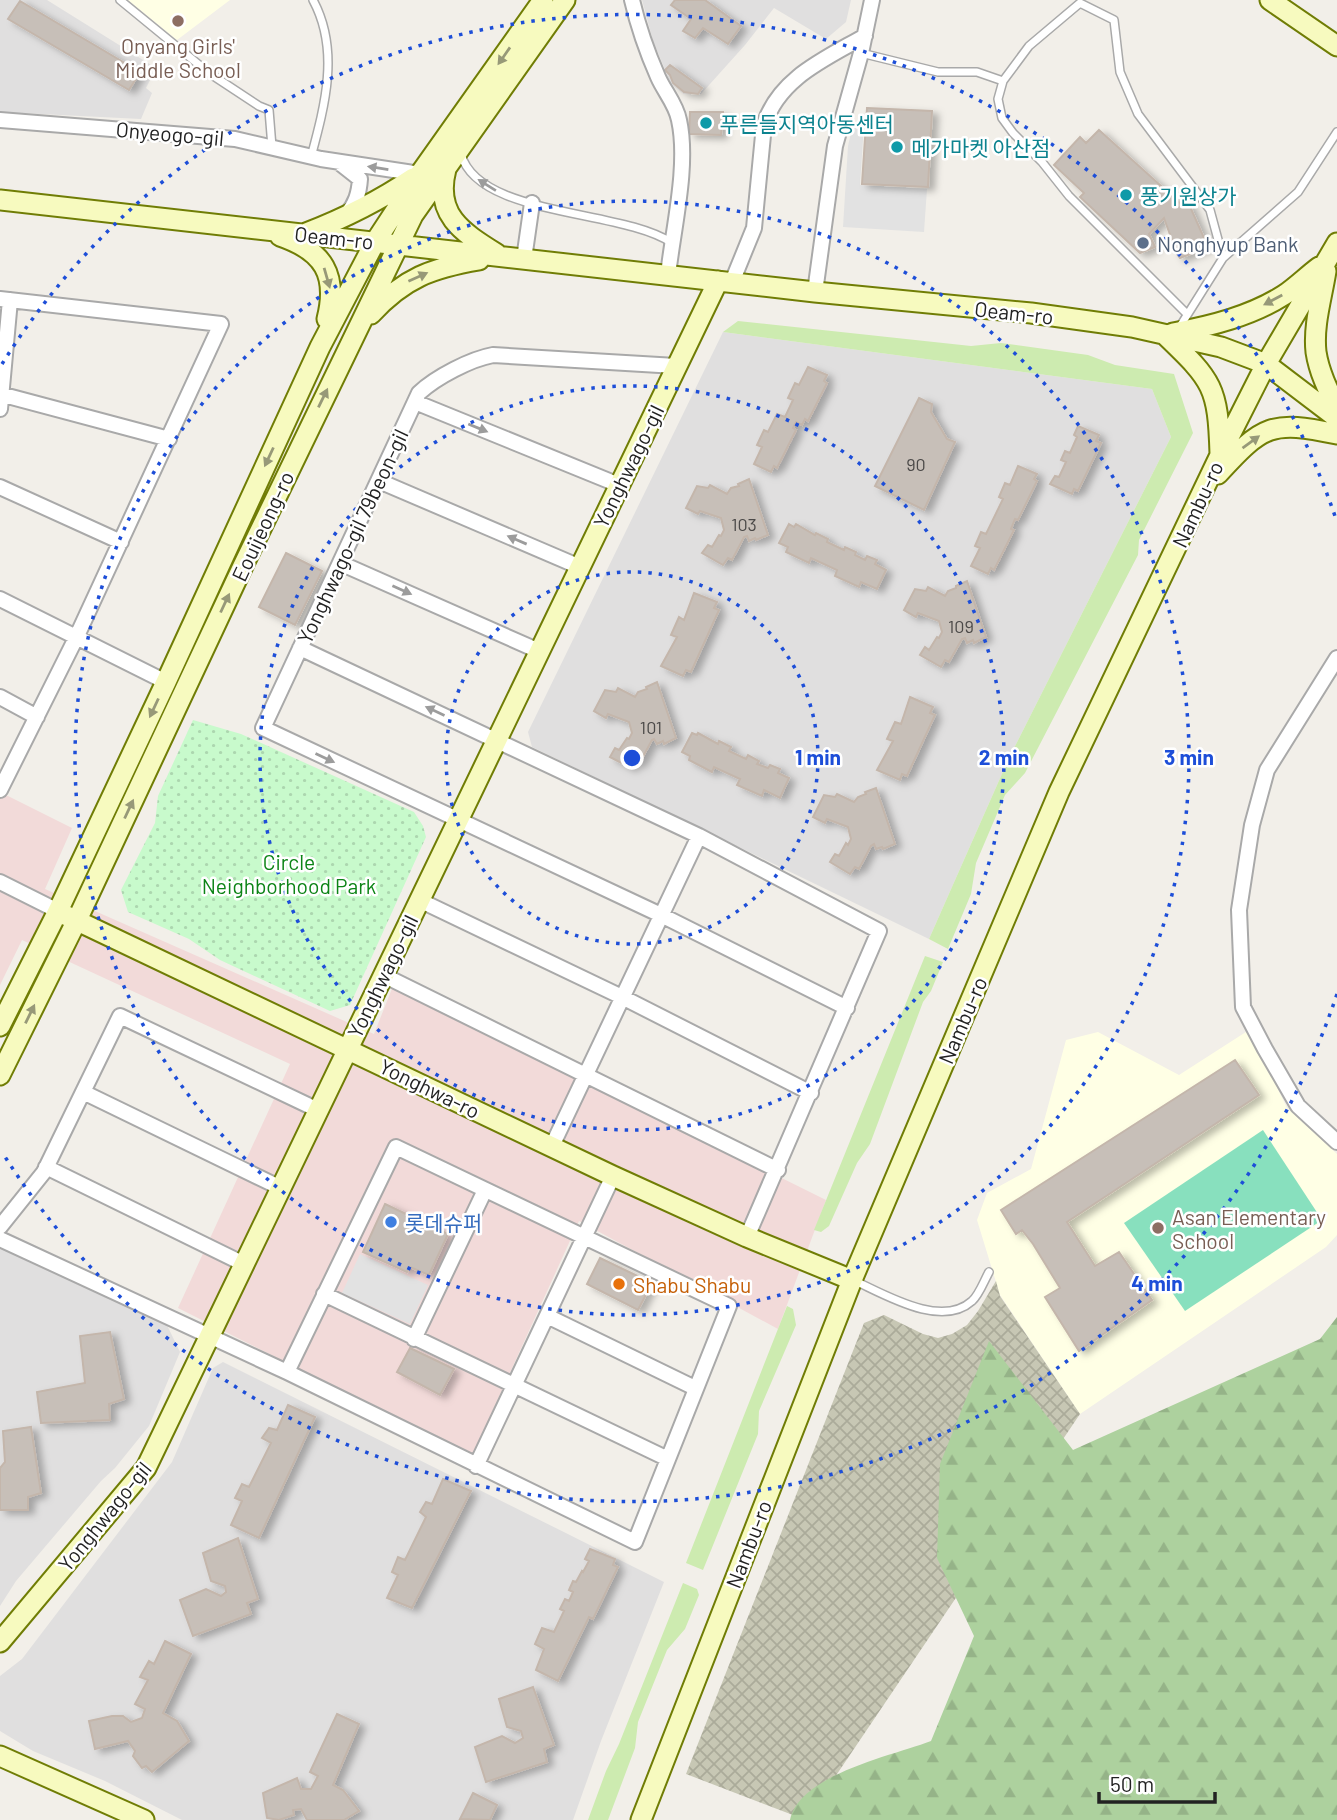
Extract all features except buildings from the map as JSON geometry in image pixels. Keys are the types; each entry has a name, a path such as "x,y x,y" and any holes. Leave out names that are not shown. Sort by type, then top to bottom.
{"main road":[{"name":"Eouijeong-ro","path":"0,1026 58,911 166,682 320,346 374,242 543,0"},
{"name":"Eouijeong-ro","path":"0,1075 77,920 351,339 413,215 565,0"},
{"path":"1270,0 1337,46"},
{"path":"446,167 442,184 444,204 456,225 501,256"},
{"path":"303,234 342,220 375,203 420,174"},
{"name":"Oeam-ro","path":"0,200 816,292 1031,313 1171,333 1221,347 1266,364 1337,418"},
{"path":"256,229 296,242 316,257 328,272 332,298 320,346"},
{"path":"1220,455 1219,411 1214,392 1200,368 1171,333 1250,312 1284,295 1332,251"},
{"path":"1332,251 1316,329 1316,353 1323,380 1337,408"},
{"name":"Nambu-ro","path":"641,1820 852,1280 1059,792 1220,455 1266,364 1332,251"},
{"path":"351,339 387,296 410,279 443,267 501,256"},
{"name":"Yonghwago-gil","path":"0,1642 146,1468 676,366 725,282"},
{"path":"1203,490 1245,444 1270,428 1296,426 1337,434"},
{"name":"Yonghwa-ro","path":"58,911 613,1176 747,1237 852,1280"},
{"path":"0,1756 144,1820"}],"street":[{"path":"632,0 658,78 679,119 682,169 668,275"},
{"path":"816,292 835,146 861,53 872,0"},
{"path":"725,282 754,228 764,125 772,104 788,84 865,36"},
{"name":"Onyeogo-gil","path":"0,120 214,136 311,157 420,174"},
{"path":"337,161 360,179 353,208 342,220"},
{"path":"524,259 532,203"},
{"path":"0,790 76,638 169,439 221,324 5,300 1,399 169,439"},
{"name":"Yonghwago-gil 79beon-gil","path":"676,366 494,355 482,357 429,384 419,393 263,729 661,915 847,1008"},
{"path":"415,402 619,485"},
{"path":"379,481 580,566"},
{"path":"0,488 121,542"},
{"path":"340,563 539,651"},
{"path":"0,599 166,682"},
{"path":"300,648 699,836 879,931 747,1237"},
{"path":"1337,658 1267,770 1252,825 1239,910 1243,1007 1298,1106 1337,1142"},
{"path":"0,697 37,717"},
{"path":"552,1146 699,836"},
{"name":"Yonghwa-ro","path":"0,882 58,911"},
{"path":"419,900 622,997 811,1093"},
{"path":"383,975 778,1170"},
{"path":"0,1227 46,1167 120,1016 318,1110"},
{"path":"83,1092 281,1188"},
{"path":"0,1239 287,1372 635,1542 729,1306 396,1147 287,1372"},
{"path":"46,1167 244,1264"},
{"path":"476,1466 613,1176"},
{"path":"414,1339 485,1190"},
{"path":"324,1294 668,1459"},
{"path":"547,1316 695,1388"}],"lane":[{"path":"120,0 209,73 269,110 272,148"},
{"path":"311,157 327,94 327,43 313,0"},
{"path":"1187,314 1069,196 1002,118 998,99 1003,81 1029,46 1080,3 1114,20 1120,72 1138,114 1210,210 1223,258"},
{"path":"861,53 938,72 977,72 1003,81"},
{"path":"1171,333 1187,314 1223,258 1298,192 1337,132"},
{"path":"460,147 465,166 480,183 497,192 630,226 660,235 672,243"},
{"path":"852,1280 932,1312 952,1312 972,1301 989,1272"}],"shaded area":[{"path":"0,0 47,0 156,68 146,88 152,93 141,119 0,112"},
{"name":"Onyang Girls' Middle School","path":"128,0 230,0 177,40"},
{"path":"642,0 851,0 846,22 826,39 774,8 701,94 684,94 671,84 653,41"},
{"path":"853,124 864,124 860,185 927,189 924,232 843,227 848,146"},
{"path":"723,332 1152,389 1171,437 1009,758 929,939 532,747 528,732"},
{"path":"0,792 72,828 45,889 374,1034 393,986 826,1200 778,1329 579,1221 472,1456 178,1308 290,1064 22,940 0,985"},
{"name":"Asan Elementary School","path":"1249,1030 1287,1108 1337,1154 1337,1235 1326,1247 1080,1414 1000,1295 977,1220 987,1193 1031,1169 1066,1040 1098,1032 1179,1075"},
{"path":"0,1245 164,1319 180,1352 149,1426 16,1581 0,1606"},
{"path":"360,1254 428,1285 410,1324 342,1293"},
{"path":"996,1281 1000,1296 1080,1414 806,1820 686,1774 864,1323 884,1315 923,1334 938,1338 952,1334 967,1325"},
{"path":"223,1362 664,1582 573,1820 182,1820 105,1781 33,1751 0,1731 0,1676 22,1659 172,1462 213,1368"}],"green space":[{"path":"738,321 971,346 1001,343 1088,355 1115,365 1174,374 1193,433 1139,540 1138,555 1025,773 1005,795 976,863 971,894 948,949 929,939 1009,758 1171,437 1152,389 723,332"},
{"name":"Circle Neighborhood Park","path":"193,720 241,734 414,812 423,826 426,837 350,1005 330,1011 220,960 189,939 128,912 121,890 155,823 158,796"},
{"path":"925,956 943,962 931,991 923,1002 870,1144 857,1163 829,1226 821,1232 814,1230"},
{"path":"1263,1130 1322,1220 1185,1311 1124,1223"},
{"path":"787,1306 793,1309 796,1325 759,1411 758,1434 703,1570 686,1563"},
{"path":"1337,1317 1337,1820 790,1820 797,1804 811,1790 829,1779 872,1760 931,1741 974,1636 937,1558 940,1464 989,1341 1073,1450 1320,1339"},
{"path":"683,1583 697,1589 699,1595 685,1629 667,1650 638,1722 635,1748 608,1820 588,1820 606,1771"}],"place":[{"name":"Onyang Girls' Middle School","path":"178,21"},
{"name":"푸른들지역아동센터","path":"706,123"},
{"name":"메가마켓 아산점","path":"897,147"},
{"name":"풍기원상가","path":"1126,195"},
{"name":"Nonghyup Bank","path":"1143,243"},
{"name":"롯데슈퍼","path":"391,1222"},
{"name":"Asan Elementary School","path":"1158,1228"},
{"name":"Shabu Shabu","path":"619,1284"}]}
